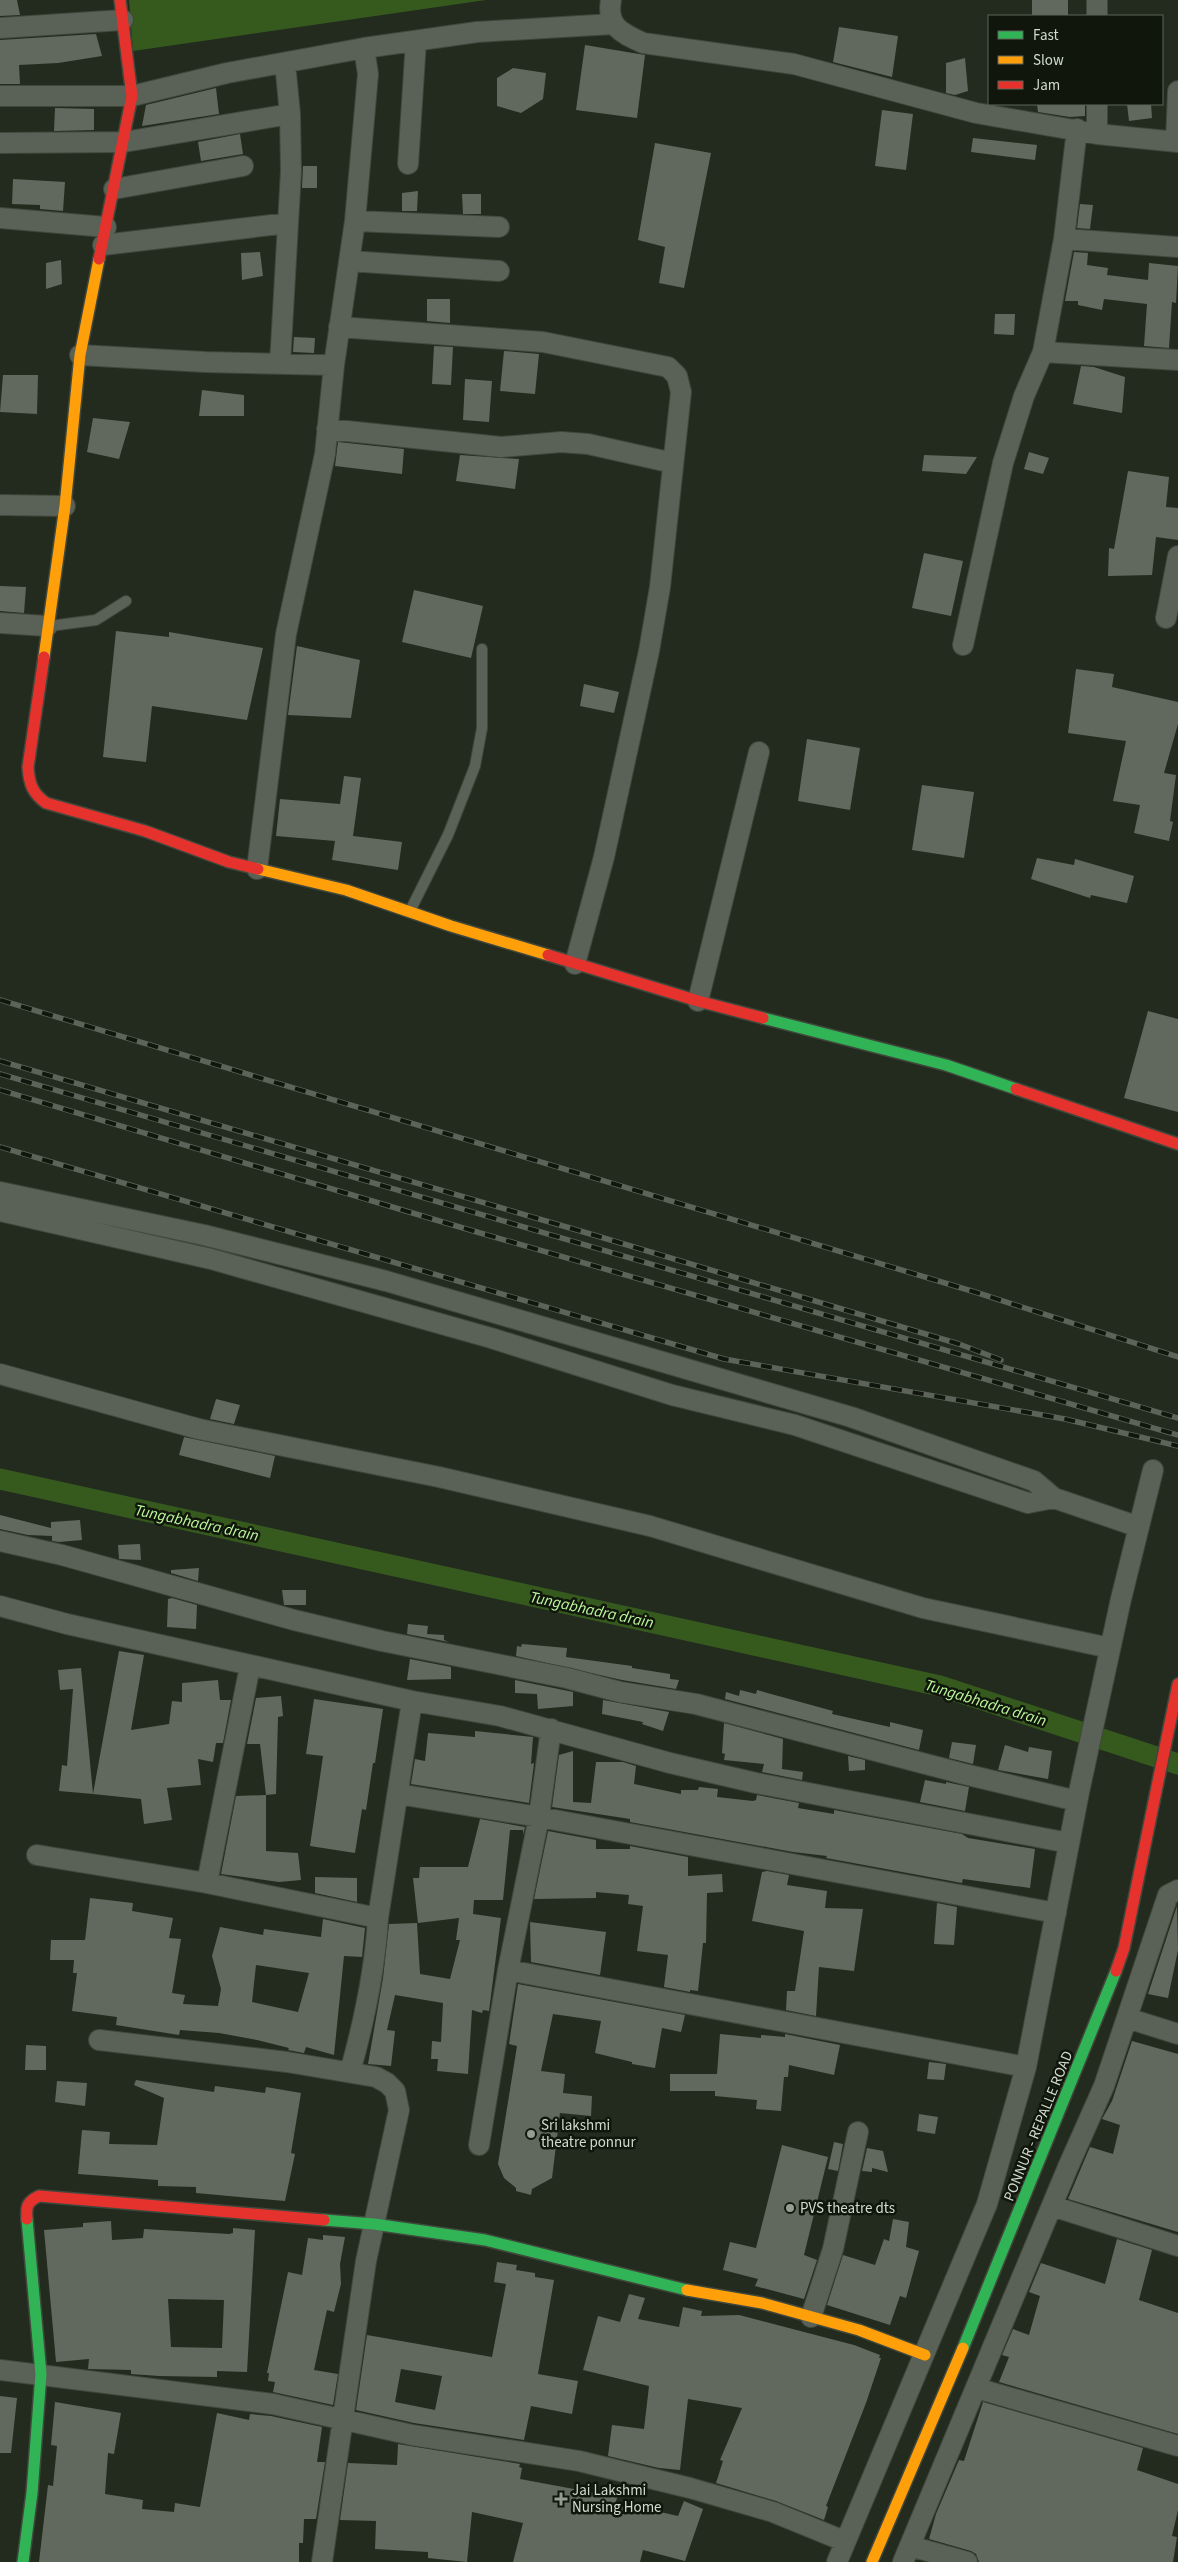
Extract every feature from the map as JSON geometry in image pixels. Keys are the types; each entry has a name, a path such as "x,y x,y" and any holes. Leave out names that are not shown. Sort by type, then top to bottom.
{"street":[{"path":"120,0 132,96 80,355 65,506 46,626 28,766 28,785 34,795 46,803 145,831 229,862 346,890 409,912 698,1001 946,1065 1178,1144"},
{"path":"611,0 610,9 613,24 623,34 643,43 794,64 976,113 1077,129 1097,134 1177,142 1178,91"},
{"path":"1097,0 1097,15"},
{"path":"0,28 123,20"},
{"path":"0,96 132,96 227,73 364,48 477,32 613,24"},
{"path":"408,164 416,41"},
{"path":"258,869 286,634 325,454 334,365 355,221 368,74 364,48"},
{"path":"280,364 288,223 290,114 285,62"},
{"path":"1097,105 1097,134"},
{"path":"0,143 124,142 290,114"},
{"path":"963,645 1003,463 1024,396 1043,352 1064,239 1077,129"},
{"path":"114,189 243,166"},
{"path":"0,218 104,236 288,223"},
{"path":"355,221 499,228"},
{"path":"1064,239 1178,247"},
{"path":"349,261 499,271"},
{"path":"339,327 543,342 668,367 677,376 681,392 660,587 649,651 604,857 575,964"},
{"path":"1043,352 1178,360"},
{"path":"80,355 334,365"},
{"path":"327,429 500,447 561,442 588,444 673,464"},
{"path":"0,505 65,506"},
{"path":"1166,618 1178,556"},
{"path":"0,623 46,626"},
{"path":"698,1001 759,752"},
{"path":"0,1192 204,1235 386,1281 698,1372 872,1424 1034,1482 1054,1498 1139,1528"},
{"path":"0,1211 198,1256 515,1345 688,1399 795,1425 1028,1503 1054,1498"},
{"path":"198,1256 204,1235"},
{"path":"515,1345 524,1321"},
{"path":"688,1399 698,1372"},
{"path":"0,1374 200,1429 439,1477 650,1526 923,1608 1110,1648"},
{"path":"864,1448 872,1424"},
{"path":"837,2562 844,2541 925,2355 987,2204 1026,2067 1078,1796 1110,1648 1153,1470"},
{"path":"0,1541 62,1555 294,1620 382,1641 567,1678 620,1692 705,1706 964,1774 1078,1796"},
{"path":"0,1606 250,1666 412,1701 500,1716 670,1763 756,1783 1070,1843"},
{"path":"207,1883 250,1666"},
{"name":"PONNUR - REPALLE ROAD","path":"872,2562 953,2373 1112,1986 1124,1948 1178,1684"},
{"path":"350,2072 362,2028 376,1949 378,1918 412,1701"},
{"path":"479,2145 508,1970 539,1817 551,1729"},
{"path":"398,1794 539,1817 1056,1913"},
{"path":"37,1855 207,1883 378,1918"},
{"path":"967,2562 907,2554 1104,2086 1168,1895 1178,1890"},
{"path":"508,1970 1026,2067"},
{"path":"1127,2018 1178,2034"},
{"path":"99,2040 287,2062 350,2072 376,2077 387,2083 395,2091 399,2101 399,2110 366,2261 322,2562"},
{"path":"811,2317 833,2249 858,2132"},
{"path":"23,2562 32,2493 41,2374 26,2206 30,2200 39,2196 374,2224 485,2240 676,2288 762,2303 859,2330 925,2355"},
{"path":"1052,2206 1178,2246"},
{"path":"0,2370 273,2404 412,2435 579,2462 690,2488 773,2512 844,2541"},
{"path":"976,2388 1178,2446"}],"lane":[{"path":"46,626 96,620 126,601"},
{"path":"409,912 448,835 475,766 482,728 482,649"}],"shaded area":[{"path":"129,0 486,0 133,51"}],"building":[{"path":"0,0 17,0 20,15 0,16"},
{"path":"1032,0 1068,0 1068,15 1032,15"},
{"path":"839,27 898,36 892,77 833,62"},
{"path":"96,34 102,56 58,63 19,65 20,84 0,84 0,40"},
{"path":"585,45 645,55 637,118 576,110"},
{"path":"965,58 968,91 955,95 946,93 946,63"},
{"path":"513,68 546,73 543,99 521,113 497,106 497,78"},
{"path":"216,88 219,114 142,126 146,105"},
{"path":"1037,105 1085,105 1085,116 1070,117 1038,112"},
{"path":"1127,105 1151,105 1152,118 1129,121"},
{"path":"55,108 94,109 94,130 54,131"},
{"path":"882,110 913,114 906,170 875,166"},
{"path":"240,134 243,154 201,161 198,142"},
{"path":"973,138 1037,145 1035,160 971,152"},
{"path":"655,143 711,153 684,288 659,283 665,247 638,240"},
{"path":"303,166 317,166 317,188 302,188"},
{"path":"13,179 65,182 63,211 40,209 40,205 12,204"},
{"path":"418,191 417,211 402,211 402,193"},
{"path":"462,194 481,194 481,214 463,214"},
{"path":"1080,204 1093,205 1090,229 1077,228"},
{"path":"260,252 263,276 242,280 241,253"},
{"path":"1074,252 1088,253 1087,265 1108,268 1107,275 1148,280 1149,263 1178,266 1176,303 1172,302 1169,348 1144,346 1147,304 1104,299 1102,310 1078,305 1078,301 1065,301"},
{"path":"61,260 62,284 46,289 46,263"},
{"path":"427,299 450,299 450,323 427,321"},
{"path":"995,314 1015,314 1014,335 994,334"},
{"path":"294,337 315,338 314,353 293,352"},
{"path":"434,346 453,347 451,385 432,384"},
{"path":"504,351 539,354 535,394 500,391"},
{"path":"1081,366 1094,367 1125,377 1122,413 1073,404"},
{"path":"3,375 38,375 37,414 0,412"},
{"path":"465,379 492,381 489,422 463,420"},
{"path":"202,390 244,395 244,416 199,416"},
{"path":"93,418 130,422 119,459 87,452"},
{"path":"338,442 404,449 402,474 335,466"},
{"path":"1029,452 1049,458 1043,474 1024,469"},
{"path":"460,455 519,459 515,489 456,481"},
{"path":"924,455 977,457 966,474 922,471"},
{"path":"1128,471 1169,477 1166,507 1178,508 1178,540 1156,537 1152,575 1108,576 1109,548 1114,549"},
{"path":"924,553 963,561 951,616 912,608"},
{"path":"0,586 26,587 24,613 0,611"},
{"path":"414,590 483,606 471,658 402,642"},
{"path":"116,631 169,637 169,632 263,648 247,720 152,706 146,762 103,757"},
{"path":"297,646 360,660 351,718 288,715"},
{"path":"1076,669 1114,674 1112,687 1178,702 1178,724 1164,773 1176,775 1170,821 1173,822 1169,841 1134,833 1140,805 1113,801 1126,741 1068,733"},
{"path":"584,684 619,692 614,713 580,706"},
{"path":"807,739 860,748 850,810 798,801"},
{"path":"344,776 361,778 353,836 402,842 398,870 332,860 335,841 276,836 280,799 340,804"},
{"path":"922,785 974,792 964,858 912,850"},
{"path":"1037,858 1074,865 1075,859 1134,876 1127,903 1091,895 1090,898 1031,879"},
{"path":"1148,1011 1178,1019 1178,1112 1124,1098"},
{"path":"216,1399 240,1405 234,1424 210,1419"},
{"path":"184,1437 275,1456 270,1478 179,1455"},
{"path":"0,1515 51,1528 51,1522 80,1520 82,1540 59,1542 52,1541 52,1536 28,1535 0,1529"},
{"path":"140,1544 141,1560 119,1559 118,1545"},
{"path":"199,1568 198,1581 171,1573 171,1570"},
{"path":"282,1590 306,1590 306,1605 284,1605"},
{"path":"172,1598 197,1605 196,1629 167,1627 168,1599"},
{"path":"408,1624 428,1626 427,1634 444,1635 444,1640 449,1642 407,1634"},
{"path":"522,1644 567,1648 566,1657 632,1666 632,1668 670,1674 670,1679 679,1680 676,1689 622,1680 516,1656 517,1646 521,1647"},
{"path":"119,1651 144,1655 131,1730 169,1724 172,1701 182,1702 182,1683 218,1680 220,1700 231,1700 223,1743 216,1743 213,1762 198,1759 201,1785 167,1788 172,1820 144,1824 141,1799 93,1794"},
{"path":"410,1659 451,1667 451,1679 407,1680"},
{"path":"81,1668 93,1794 59,1791 62,1765 67,1766 73,1689 60,1690 58,1670"},
{"path":"515,1680 573,1692 573,1706 538,1709 537,1694 515,1693"},
{"path":"740,1690 756,1694 757,1690 833,1711 832,1714 890,1727 890,1722 923,1730 919,1750 725,1699 726,1692 739,1696"},
{"path":"281,1696 283,1716 278,1717 276,1794 266,1795 260,1744 247,1744 256,1698"},
{"path":"314,1699 383,1709 366,1810 362,1809 355,1853 310,1846 323,1756 306,1754"},
{"path":"603,1700 669,1712 663,1731 642,1724 643,1722 602,1714"},
{"path":"724,1723 783,1739 782,1769 803,1772 802,1780 762,1772 764,1764 724,1760 725,1754 722,1753"},
{"path":"475,1731 533,1737 531,1764 534,1763 529,1803 411,1784 415,1759 425,1761 428,1733 475,1737"},
{"path":"952,1742 976,1745 973,1764 949,1758"},
{"path":"1005,1745 1028,1752 1029,1747 1052,1751 1048,1779 998,1770"},
{"path":"573,1751 573,1802 591,1803 596,1762 623,1762 636,1766 634,1784 681,1794 681,1790 698,1790 699,1787 718,1789 717,1797 753,1801 756,1800 757,1795 799,1803 798,1808 834,1814 834,1810 962,1834 968,1838 1035,1849 1030,1888 963,1879 962,1883 826,1858 827,1856 793,1852 630,1822 630,1819 552,1807 559,1755"},
{"path":"848,1756 865,1760 865,1770 849,1771"},
{"path":"925,1780 969,1787 965,1811 920,1802"},
{"path":"266,1795 266,1851 298,1853 301,1880 279,1882 221,1874 236,1796"},
{"path":"480,1819 525,1827 523,1835 523,1830 510,1830 503,1900 474,1900 473,1914 501,1918 489,2011 483,2010 482,2013 472,2010 468,2074 437,2071 438,2059 431,2059 432,2041 441,2042 443,2003 395,1995 387,2030 395,2031 391,2066 368,2064 383,1978 389,1924 417,1923 420,1974 450,1979 460,1940 456,1940 459,1918 418,1923 413,1878 419,1878 420,1867 468,1867"},
{"path":"548,1831 596,1840 596,1849 630,1849 630,1846 688,1857 688,1876 722,1874 723,1892 707,1893 706,1943 703,1943 698,1991 690,1990 690,1992 664,1987 668,1955 637,1951 643,1906 628,1904 629,1895 596,1892 596,1898 534,1899"},
{"path":"767,1871 789,1875 787,1885 827,1891 825,1908 863,1909 854,1971 819,1967 816,2016 786,2010 787,1991 795,1991 804,1931 752,1921 762,1872"},
{"path":"315,1877 357,1878 357,1902 315,1893"},
{"path":"90,1898 133,1903 132,1911 173,1918 169,1938 181,1939 172,1993 185,1995 183,2004 218,2006 221,1989 212,1956 220,1927 263,1935 264,1929 321,1937 323,1919 365,1928 362,1957 344,1956 334,2055 306,2047 304,2053 288,2050 289,2048 257,2040 219,2033 180,2030 179,2035 116,2025 117,2017 72,2011 77,1973 73,1973 74,1960 50,1960 51,1940 85,1940","holes":["256,1965 309,1973 298,2012 252,2002"]},
{"path":"937,1903 957,1907 954,1945 934,1944"},
{"path":"1177,1906 1178,1950 1168,1998 1148,1994"},
{"path":"530,1922 606,1932 600,1975 531,1962"},
{"path":"518,1984 685,2015 681,2032 662,2028 655,2068 632,2064 632,2062 595,2053 601,2021 553,2014 541,2071 565,2074 563,2093 592,2096 591,2116 560,2113 552,2178 532,2189 531,2195 516,2191 516,2188 504,2178 498,2164 517,2046 509,2044"},
{"path":"720,2034 761,2038 761,2035 785,2037 785,2034 840,2045 834,2075 789,2065 788,2077 784,2077 781,2111 756,2109 757,2100 715,2096 715,2091 670,2091 670,2074 717,2074"},
{"path":"1132,2041 1178,2054 1178,2232 1068,2199 1090,2147 1113,2154 1120,2125 1102,2119 1112,2101"},
{"path":"26,2045 46,2046 46,2070 25,2070"},
{"path":"929,2062 946,2064 944,2080 927,2079"},
{"path":"136,2080 214,2092 215,2086 265,2093 266,2087 301,2093 291,2153 295,2154 285,2201 196,2193 196,2187 158,2186 158,2180 78,2174 82,2130 110,2132 109,2144 157,2145 164,2098 134,2085"},
{"path":"57,2081 87,2083 85,2106 55,2102"},
{"path":"919,2114 938,2117 935,2134 917,2131"},
{"path":"834,2142 843,2144 838,2171 828,2169"},
{"path":"782,2145 828,2157 804,2255 817,2260 804,2299 755,2286 758,2279 723,2270 730,2242 756,2248"},
{"path":"867,2148 883,2151 888,2172 872,2168 872,2172 862,2171"},
{"path":"893,2219 909,2222 906,2247 919,2251 906,2298 900,2296 890,2325 827,2305 843,2255 875,2265 884,2239 889,2241"},
{"path":"111,2221 112,2240 143,2238 144,2229 229,2234 233,2233 233,2228 255,2230 247,2372 217,2371 217,2377 159,2376 131,2374 131,2370 88,2369 89,2359 56,2362 44,2230 83,2227 83,2223","holes":["168,2299 224,2300 222,2348 171,2347"]},
{"path":"323,2235 345,2237 340,2264 341,2284 334,2312 327,2310 314,2370 338,2374 333,2405 273,2392 275,2382 268,2381 269,2373 267,2373 288,2272 302,2275 308,2238 323,2240"},
{"path":"1117,2239 1152,2250 1139,2300 1178,2313 1178,2434 999,2382 1009,2357 1002,2355 1013,2329 1029,2335 1040,2296 1029,2292 1041,2263 1105,2284"},
{"path":"497,2262 517,2265 516,2270 535,2273 535,2277 554,2280 538,2374 578,2381 572,2414 531,2406 524,2440 414,2423 356,2410 367,2335 492,2357 506,2284 494,2282","holes":["401,2369 442,2376 435,2410 395,2402"]},
{"path":"629,2294 645,2298 638,2319 679,2327 683,2307 702,2311 701,2316 739,2315 854,2345 880,2355 879,2358 881,2358 866,2403 826,2506 828,2507 824,2520 776,2501 716,2483 723,2461 720,2460 742,2408 688,2399 680,2470 659,2468 608,2456 612,2425 644,2429 649,2386 583,2370 598,2316 620,2322"},
{"path":"0,2396 17,2398 11,2453 0,2453"},
{"path":"55,2402 121,2413 114,2454 108,2453 105,2494 143,2500 142,2509 174,2512 175,2503 200,2507 217,2413 249,2420 250,2414 271,2416 322,2427 317,2462 325,2462 316,2519 304,2519 303,2543 299,2543 299,2562 39,2562 48,2485 53,2486 57,2446 51,2445"},
{"path":"983,2402 1143,2448 1137,2470 1178,2484 1178,2510 1172,2536 1177,2537 1173,2562 979,2562 976,2554 971,2551 929,2539 936,2514 959,2460 964,2461"},
{"path":"398,2444 520,2464 519,2467 522,2468 520,2479 617,2497 616,2502 678,2516 684,2501 703,2509 685,2561 643,2550 640,2562 513,2562 523,2523 472,2512 467,2562 428,2558 428,2552 375,2549 376,2521 340,2520 348,2463 397,2465"}],"waterway":[{"name":"Tungabhadra drain","path":"0,1479 940,1686 1178,1764"}],"railway":[{"path":"0,1000 975,1292 1178,1357"},
{"path":"0,1061 959,1344 1001,1360"},
{"path":"0,1074 1178,1418"},
{"path":"0,1090 446,1223 1178,1435"},
{"path":"0,1147 724,1359 1065,1419 1178,1446"}],"traffic: fast":[{"path":"763,1018 946,1065 1016,1089"},
{"path":"963,2348 1116,1971"},
{"path":"23,2562 32,2493 41,2374 27,2219"},
{"path":"324,2220 374,2224 485,2240 687,2290"}],"traffic: slow":[{"path":"44,657 65,506 80,355 99,259"},
{"path":"258,869 346,890 451,926 548,955"},
{"path":"687,2290 762,2303 859,2330 925,2355"},
{"path":"872,2562 963,2348"}],"traffic: jam":[{"path":"99,259 132,96 120,0"},
{"path":"44,657 28,767 32,787 41,799 46,803 145,831 229,862 258,869"},
{"path":"548,955 698,1001 763,1018"},
{"path":"1016,1089 1178,1144"},
{"path":"1116,1971 1124,1948 1178,1684"},
{"path":"27,2219 28,2205 39,2196 324,2220"}],"place":[{"name":"Sri lakshmi theatre ponnur","path":"531,2134"},
{"name":"PVS theatre dts","path":"790,2208"},
{"name":"Jai Lakshmi Nursing Home","path":"561,2499"}]}
